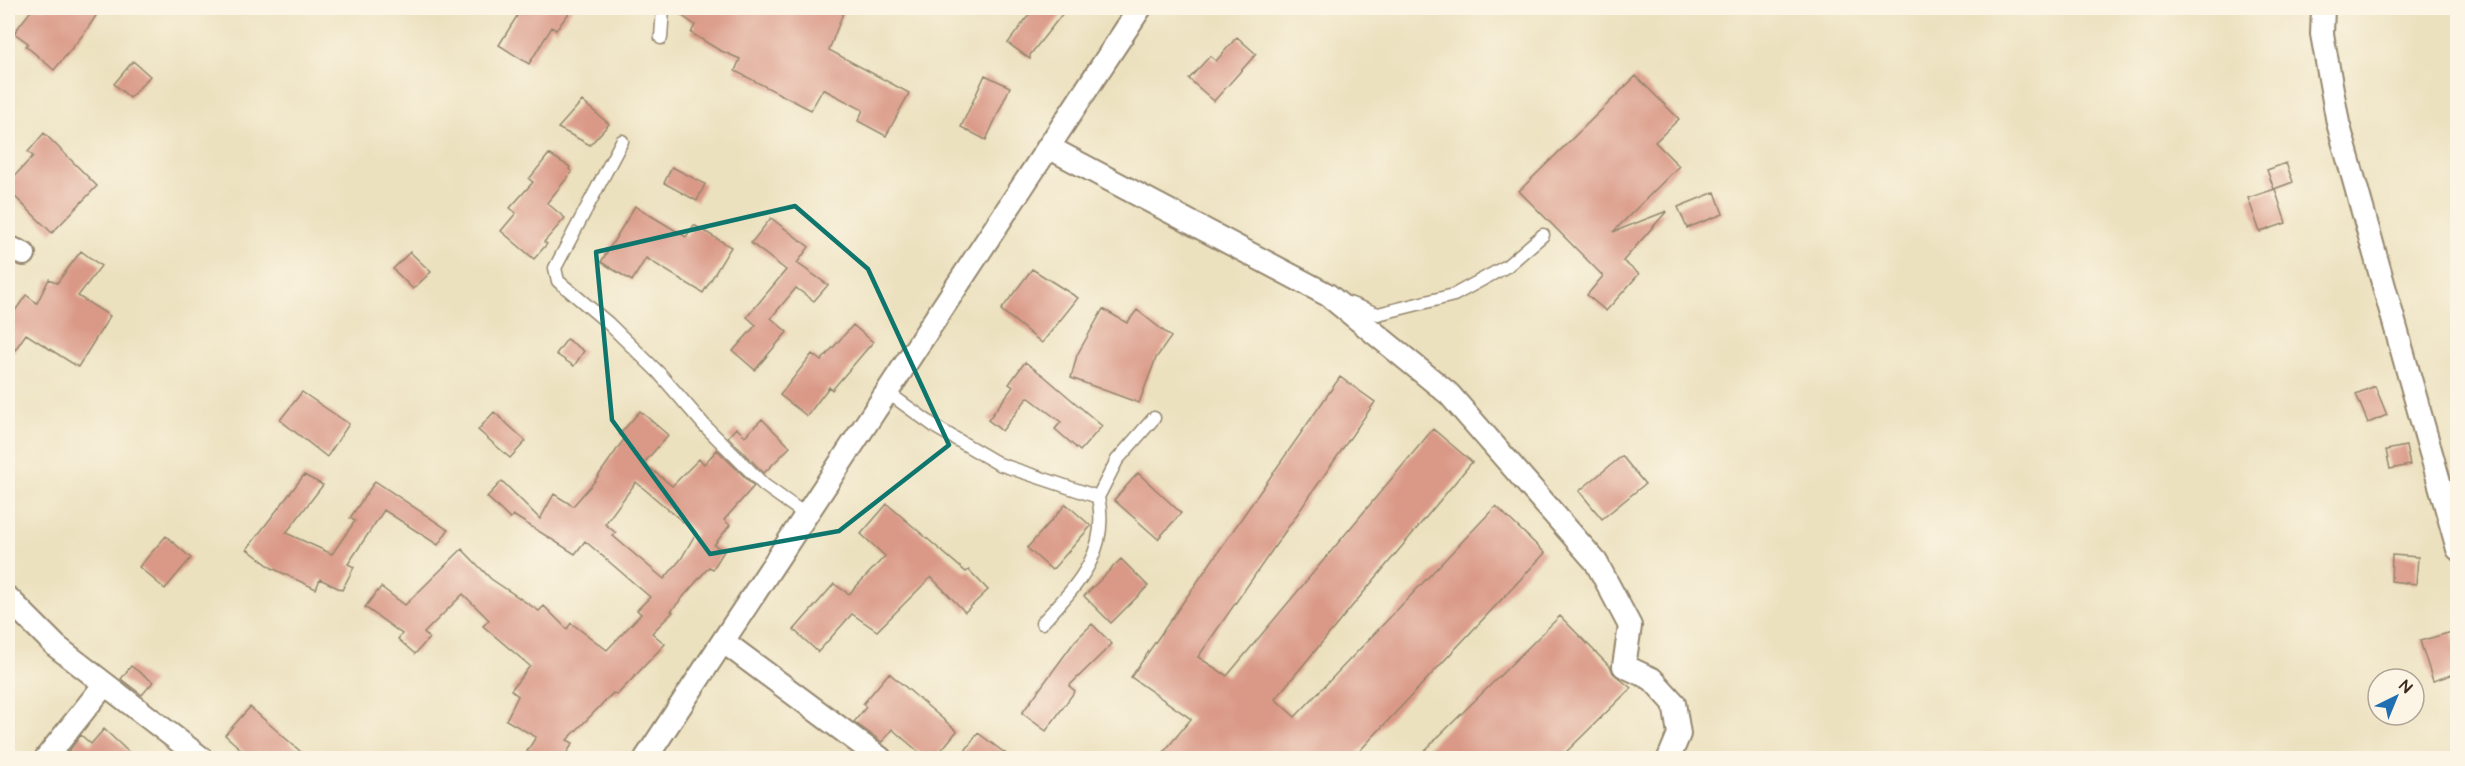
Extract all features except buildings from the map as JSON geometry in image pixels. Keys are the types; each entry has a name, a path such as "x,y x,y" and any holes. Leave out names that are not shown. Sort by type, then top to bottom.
{"street":[{"path":"646,759 1140,8"},
{"path":"2323,8 2322,34 2338,123 2457,549"},
{"path":"1048,147 1328,295 1449,394 1596,562 1630,626 1624,666 1652,679 1674,703 1679,734 1669,759"},
{"path":"8,598 57,647 201,759"},
{"path":"724,642 880,759"},
{"path":"46,759 105,684"}],"lane":[{"path":"661,38 663,8"},
{"path":"622,141 555,268 558,281 608,323 659,373 705,426 764,485 806,515"},
{"path":"1328,295 1378,314 1414,306 1454,295 1507,266 1543,236"},
{"path":"887,392 937,428 999,464 1098,497"},
{"path":"1042,623 1081,581 1098,545 1102,515 1098,497 1118,460 1154,418"}],"highlighted area":[{"path":"795,206 868,269 949,445 839,531 710,554 612,420 596,252"}]}
